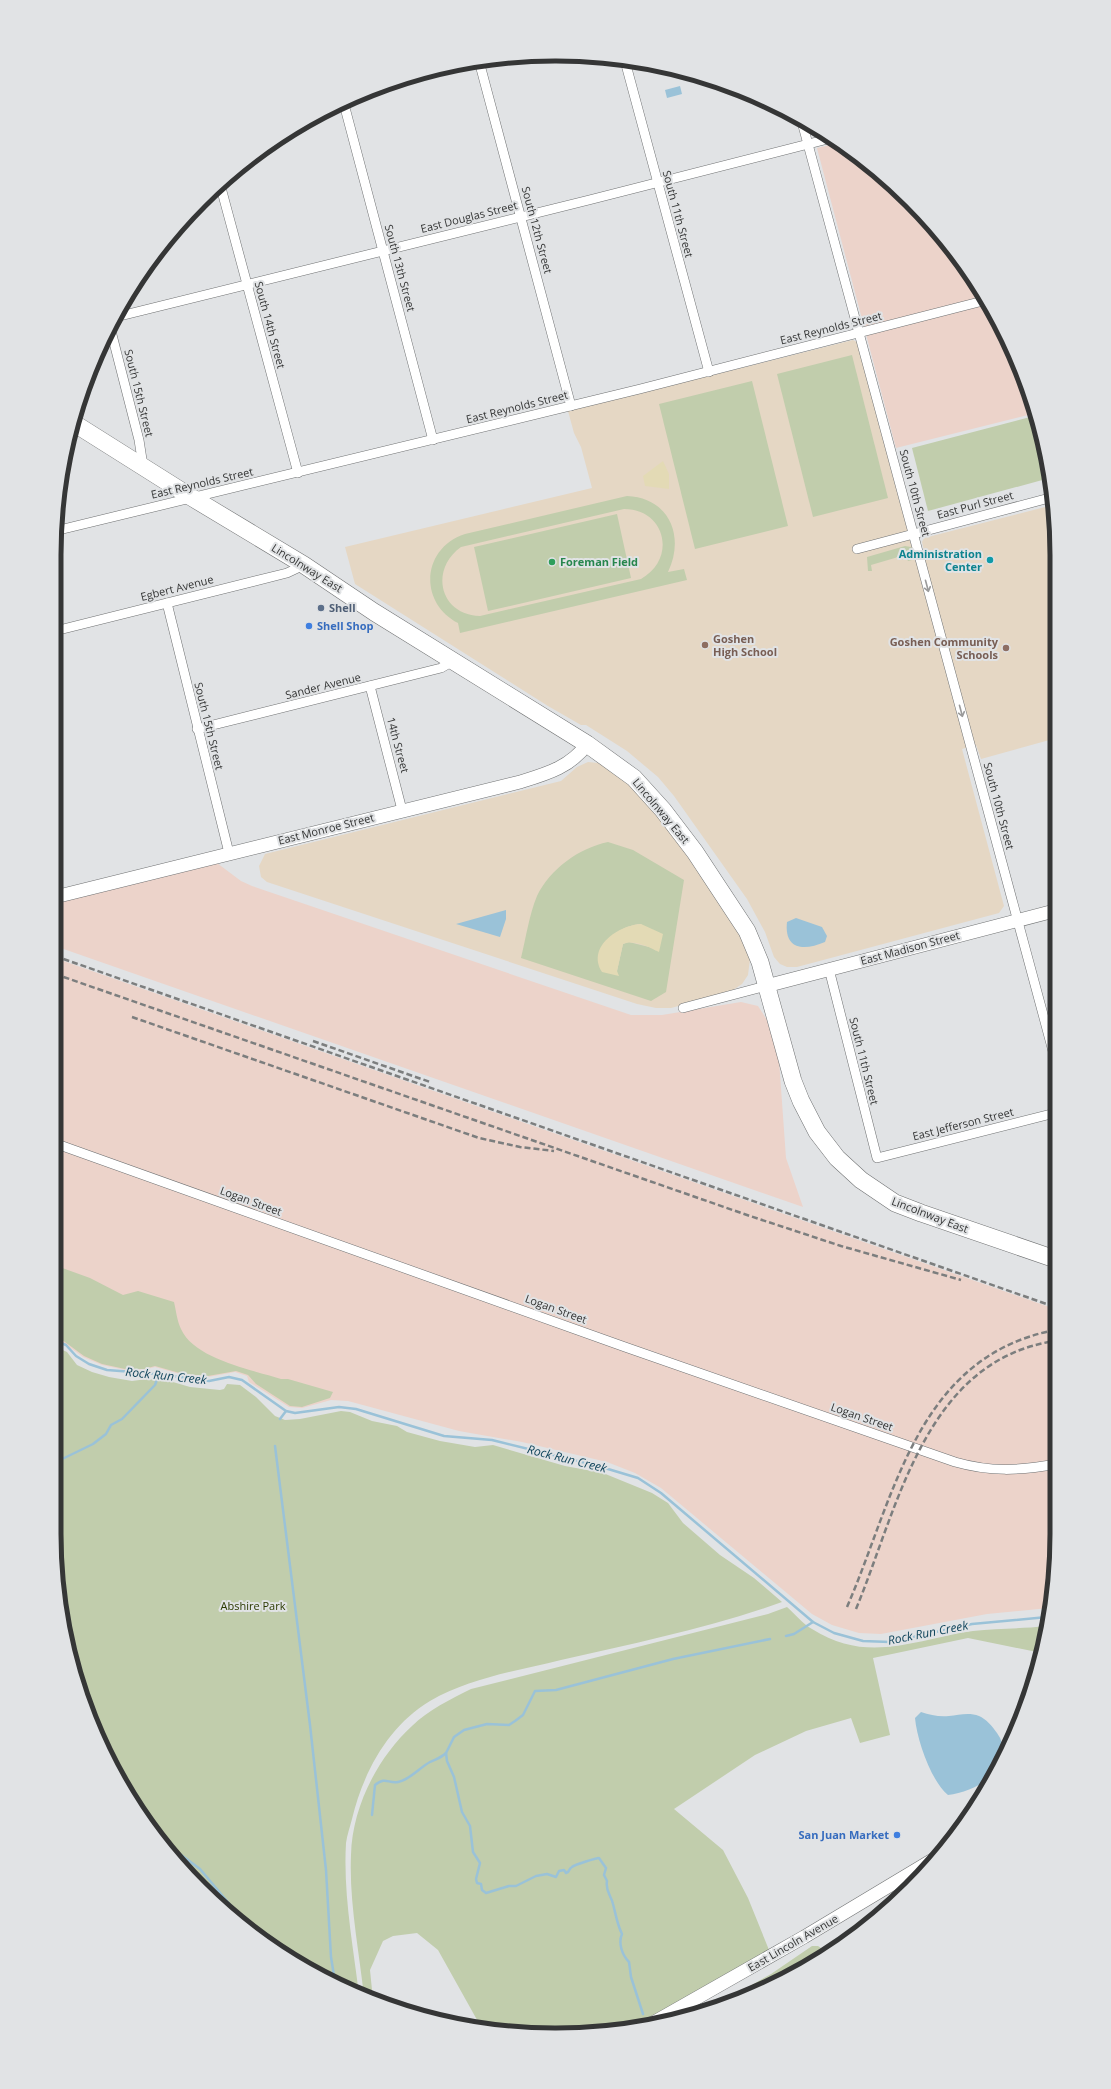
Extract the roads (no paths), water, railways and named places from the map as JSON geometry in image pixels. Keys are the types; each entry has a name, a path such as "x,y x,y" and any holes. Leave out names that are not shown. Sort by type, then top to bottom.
{"highway":[{"name":"Lincolnway East","path":"79,426 191,497 304,565 374,612 587,744 634,778 658,804 695,852 747,932 758,956 793,1081 809,1117 827,1145 861,1180 895,1202 921,1214 1050,1257"}],"main road":[{"name":"East Monroe Street","path":"61,896 544,775 568,763 580,754 587,744"},
{"name":"East Madison Street","path":"766,986 1050,912"},
{"name":"East Lincoln Avenue","path":"668,2014 804,1937 920,1868"}],"street":[{"name":"South 11th Street","path":"626,66 709,372"},
{"name":"South 12th Street","path":"481,67 571,406"},
{"name":"South 13th Street","path":"345,108 433,440"},
{"name":"South 10th Street","path":"803,127 1050,1041"},
{"name":"East Douglas Street","path":"123,315 521,217 824,140"},
{"name":"South 14th Street","path":"222,191 298,473"},
{"name":"East Reynolds Street","path":"62,529 709,372 980,302"},
{"name":"South 15th Street","path":"112,336 139,440 143,466"},
{"name":"East Purl Street","path":"857,549 1047,499"},
{"name":"Egbert Avenue","path":"61,630 287,573 304,565"},
{"name":"South 15th Street","path":"167,604 229,854"},
{"name":"Sander Avenue","path":"197,729 441,668 452,661"},
{"name":"14th Street","path":"370,686 402,810"},
{"name":"South 11th Street","path":"829,970 877,1158"},
{"path":"683,1008 766,986"},
{"name":"East Jefferson Street","path":"877,1158 1050,1114"},
{"name":"Logan Street","path":"61,1146 618,1345 954,1462 978,1469 994,1470 1024,1469 1050,1465"}],"water":[{"path":"680,86 682,94 667,98 665,90"},
{"path":"506,910 506,919 500,937 456,924"},
{"path":"796,918 822,927 827,936 825,942 810,947 797,946 792,943 787,931 787,922"},
{"path":"921,1712 942,1716 972,1714 979,1716 991,1725 1003,1744 983,1782 971,1789 948,1795 936,1780 926,1760 916,1727 915,1718"}],"waterway":[{"name":"Rock Run Creek","path":"61,1343 66,1345 76,1356 89,1364 107,1370 159,1374 209,1381 229,1377 242,1380 286,1411 295,1413 339,1407 356,1409 444,1436 492,1440 598,1466 638,1478 661,1493 813,1622 834,1633 863,1641 890,1642 972,1624 1042,1617"},
{"path":"61,1460 93,1444 106,1434 111,1425 122,1419 155,1385 159,1374"},
{"path":"280,1419 286,1411"},
{"path":"275,1446 310,1725 326,1870 331,1957 334,1975"},
{"path":"786,1636 794,1634 813,1622"},
{"path":"643,2014 631,1977 629,1962 621,1949 620,1941 622,1934 612,1901 608,1893 607,1881 604,1875 606,1868 599,1858 574,1866 566,1873 564,1870 559,1871 556,1877 547,1874 536,1876 516,1886 509,1886 486,1893 482,1890 481,1884 477,1883 476,1879 480,1863 473,1852 470,1826 462,1812 454,1777 447,1761 446,1753 454,1737 464,1730 487,1724 509,1725 515,1721 523,1715 535,1691 556,1690 673,1659 770,1639"},
{"path":"372,1815 375,1785 382,1781 402,1781 426,1764 446,1753"},
{"path":"177,1852 200,1869 233,1909"}],"railway":[{"path":"61,958 1050,1305"},
{"path":"61,976 747,1215 841,1246 961,1280"},
{"path":"132,1017 479,1138 520,1147 554,1151"},
{"path":"313,1041 430,1082"},
{"path":"847,1607 897,1478 917,1437 941,1401 971,1369 1008,1345 1050,1332"},
{"path":"856,1609 903,1485 922,1444 946,1408 975,1377 1011,1354 1050,1342"}],"place":[{"name":"Administration Center","path":"990,560"},
{"name":"Foreman Field","path":"552,562"},
{"name":"Shell","path":"321,608"},
{"name":"Shell Shop","path":"309,626"},
{"name":"Goshen High School","path":"705,645"},
{"name":"Goshen Community Schools","path":"1006,648"},
{"name":"San Juan Market","path":"897,1835"}],"park label":[{"name":"Abshire Park","path":"253,1606"}]}
